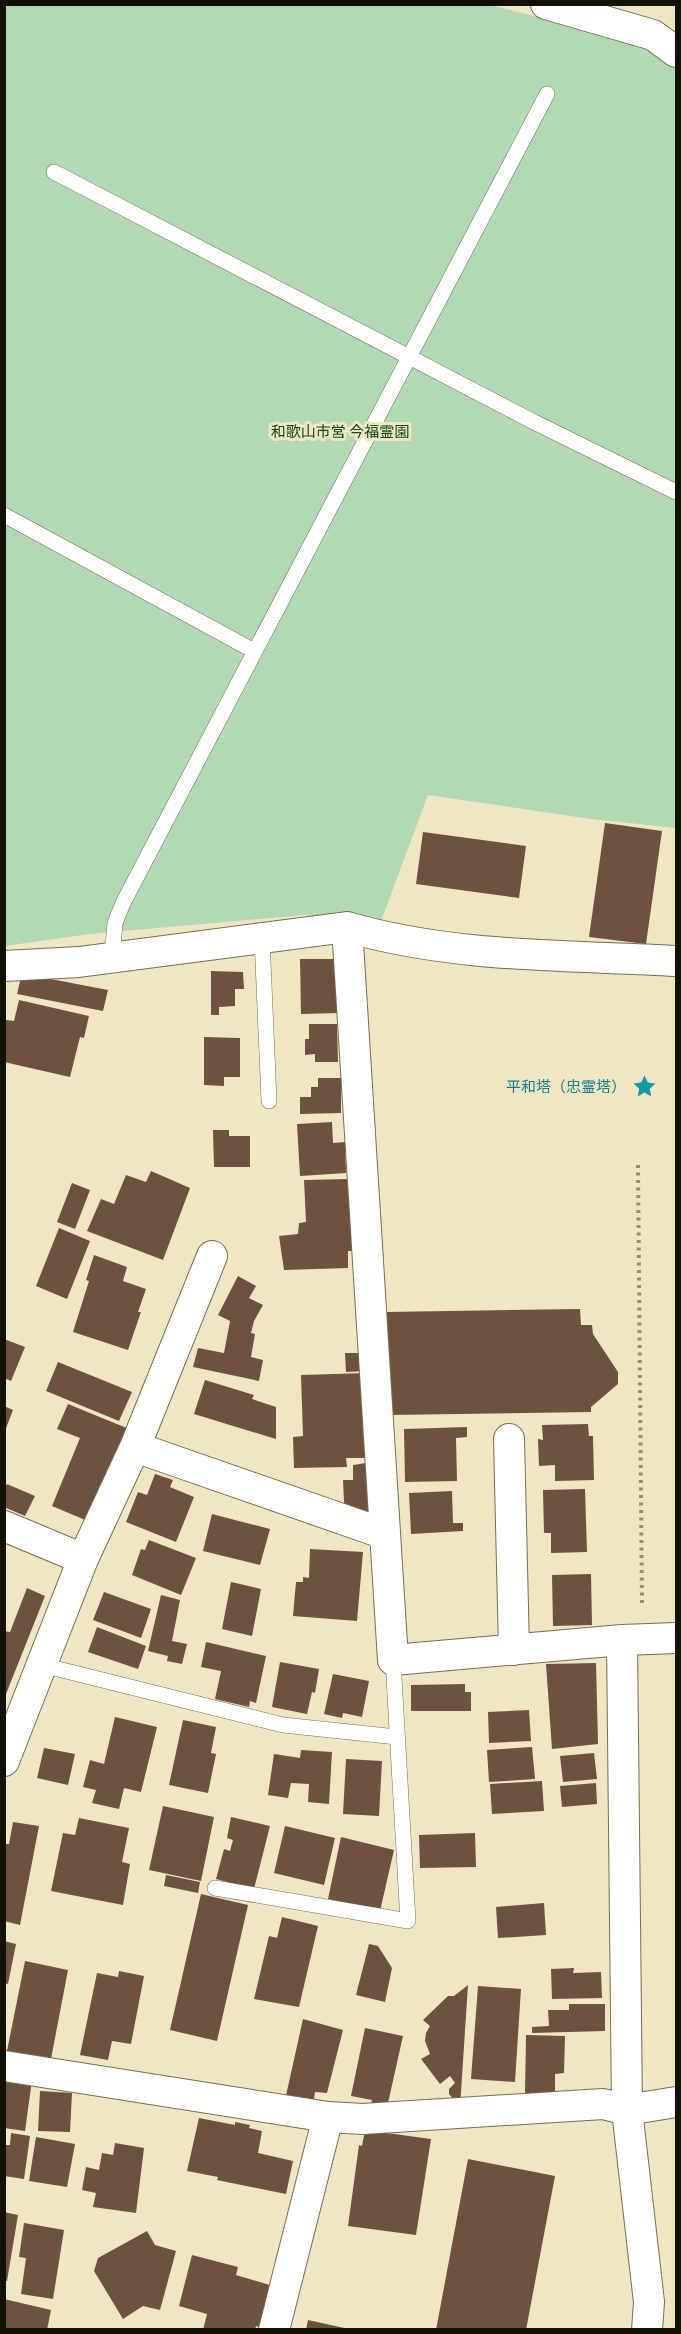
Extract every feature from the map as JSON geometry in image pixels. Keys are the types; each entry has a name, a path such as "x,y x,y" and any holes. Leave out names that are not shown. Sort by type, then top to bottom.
{"street":[{"path":"546,4 653,35 676,52"},
{"path":"4,966 111,958 347,927 449,949 676,961"},
{"path":"347,927 393,1660 676,1638"},
{"path":"4,1761 83,1559 135,1447 212,1256"},
{"path":"509,1439 514,1650"},
{"path":"135,1447 385,1534"},
{"path":"4,1526 83,1559"},
{"path":"632,1640 627,2110 650,2302 647,2330"},
{"path":"4,2066 327,2117 363,2119 603,2104 627,2110 676,2102"},
{"path":"274,2330 327,2117"}],"lane":[{"path":"111,958 115,923 123,903 547,94"},
{"path":"54,172 534,422 676,492"},
{"path":"4,515 254,651"},
{"path":"262,938 269,1101"},
{"path":"215,1888 408,1921 393,1660"},
{"path":"42,1665 283,1725 397,1737"}],"path":[{"path":"632,1640 638,1165"}],"green space":[{"name":"和歌山市営 今福霊園","path":"4,5 490,5 626,39 663,57 676,69 676,828 591,819 428,795 381,921 305,915 90,934 5,946"}],"building":[{"path":"605,823 662,831 646,944 589,937"},
{"path":"423,832 526,846 519,898 416,884"},
{"path":"300,959 337,959 339,1013 301,1014"},
{"path":"211,971 243,972 244,989 235,989 235,1006 219,1007 219,1015 211,1015"},
{"path":"35,976 108,990 103,1011 17,994 21,977"},
{"path":"19,1000 89,1016 84,1038 80,1037 70,1077 4,1062 6,1020 14,1021"},
{"path":"309,1024 337,1024 338,1062 315,1062 315,1054 305,1055 305,1039 309,1039"},
{"path":"204,1037 240,1038 240,1077 224,1077 224,1086 204,1085"},
{"path":"318,1078 341,1078 341,1113 300,1114 300,1097 311,1097 311,1087 318,1087"},
{"path":"332,1122 333,1143 345,1142 346,1173 300,1176 297,1124"},
{"path":"213,1130 229,1130 229,1136 250,1136 250,1167 214,1167"},
{"path":"151,1171 190,1188 163,1260 87,1231 101,1199 114,1204 126,1175 146,1182"},
{"path":"348,1179 359,1251 348,1251 348,1268 284,1270 279,1236 298,1234 299,1223 306,1222 304,1180"},
{"path":"72,1183 90,1190 75,1229 57,1222"},
{"path":"59,1228 90,1241 67,1299 36,1286"},
{"path":"94,1255 127,1267 123,1281 146,1289 128,1350 73,1332 89,1281 86,1280"},
{"path":"238,1276 256,1286 249,1298 263,1305 254,1321 251,1333 255,1334 251,1357 263,1360 259,1381 193,1367 198,1348 224,1353 230,1321 218,1315"},
{"path":"580,1309 581,1325 592,1325 593,1334 618,1372 618,1384 591,1407 591,1412 388,1415 387,1312"},
{"path":"4,1339 25,1347 11,1381 4,1378"},
{"path":"345,1353 365,1353 366,1371 346,1372"},
{"path":"58,1362 132,1392 119,1421 46,1391"},
{"path":"367,1373 370,1458 346,1458 347,1467 294,1468 293,1437 303,1436 301,1375"},
{"path":"205,1380 254,1395 252,1399 276,1407 276,1439 194,1414"},
{"path":"68,1404 129,1429 90,1522 52,1506 80,1438 57,1429"},
{"path":"4,1406 13,1410 5,1431 4,1431"},
{"path":"588,1424 589,1436 593,1436 594,1480 555,1481 555,1465 539,1466 538,1439 543,1440 542,1425"},
{"path":"467,1427 467,1437 456,1438 457,1481 405,1482 404,1429"},
{"path":"372,1462 374,1522 345,1522 343,1480 353,1480 353,1465"},
{"path":"155,1474 173,1480 170,1487 194,1497 176,1542 126,1522 138,1492 147,1495"},
{"path":"7,1484 35,1496 25,1516 4,1507 4,1490"},
{"path":"585,1489 587,1552 551,1553 551,1533 544,1533 543,1490"},
{"path":"452,1491 453,1523 463,1523 463,1531 411,1534 409,1493"},
{"path":"212,1514 270,1529 260,1565 203,1551"},
{"path":"149,1540 196,1558 181,1595 132,1575 141,1549 145,1550"},
{"path":"310,1549 363,1552 357,1621 293,1616 296,1582 303,1582 303,1577 309,1578"},
{"path":"591,1574 592,1625 553,1626 552,1575"},
{"path":"231,1582 261,1589 252,1636 222,1629"},
{"path":"27,1588 45,1596 4,1699 4,1631 10,1632"},
{"path":"104,1592 151,1609 141,1638 93,1620"},
{"path":"161,1595 180,1600 172,1641 187,1644 182,1664 167,1661 168,1656 148,1651"},
{"path":"97,1627 146,1646 138,1669 88,1652"},
{"path":"206,1642 266,1656 256,1703 250,1701 249,1707 215,1699 221,1671 201,1667"},
{"path":"280,1662 319,1669 315,1693 312,1692 307,1714 272,1707"},
{"path":"596,1663 598,1744 552,1749 546,1664"},
{"path":"333,1674 369,1681 362,1717 343,1713 342,1718 324,1714"},
{"path":"465,1684 465,1692 471,1692 471,1711 411,1711 411,1685"},
{"path":"529,1710 531,1741 489,1743 488,1712"},
{"path":"115,1717 157,1727 141,1792 124,1788 119,1809 92,1803 96,1790 83,1787 90,1760 104,1764"},
{"path":"183,1720 216,1727 211,1753 216,1754 208,1793 169,1785"},
{"path":"532,1747 535,1779 489,1782 487,1750"},
{"path":"44,1748 75,1754 68,1785 37,1778"},
{"path":"301,1750 332,1752 329,1804 308,1802 309,1784 291,1783 288,1798 268,1795 274,1754 300,1758"},
{"path":"594,1753 597,1779 563,1782 560,1756"},
{"path":"346,1759 382,1761 379,1816 343,1814"},
{"path":"542,1781 544,1811 492,1814 490,1784"},
{"path":"596,1783 597,1804 562,1807 560,1786"},
{"path":"163,1806 214,1817 201,1881 149,1870"},
{"path":"231,1817 270,1826 254,1889 216,1879 224,1849 230,1851 233,1840 227,1838"},
{"path":"79,1818 129,1828 122,1862 130,1864 123,1905 51,1891 63,1833 75,1835"},
{"path":"13,1822 39,1826 20,1925 4,1921 4,1844 9,1844"},
{"path":"285,1826 335,1838 324,1885 274,1873"},
{"path":"475,1833 476,1867 420,1868 419,1835"},
{"path":"341,1837 394,1850 380,1911 328,1899"},
{"path":"166,1875 200,1882 198,1893 164,1886"},
{"path":"201,1894 248,1905 217,2041 170,2030"},
{"path":"544,1903 546,1935 498,1938 496,1907"},
{"path":"282,1917 318,1926 299,2007 254,1999 269,1936 277,1938"},
{"path":"4,1941 16,1944 8,1984 4,1983"},
{"path":"369,1944 378,1946 392,1968 385,2002 356,1995"},
{"path":"25,1961 68,1970 51,2059 7,2051"},
{"path":"574,1968 573,1973 601,1972 602,1998 552,1999 551,1969"},
{"path":"119,1971 144,1976 131,2044 112,2041 108,2060 80,2055 97,1973 118,1977"},
{"path":"468,1985 460,2107 449,2094 449,2089 455,2083 450,2076 440,2084 421,2059 430,2054 425,2041 430,2026 423,2020 448,1996 454,1996"},
{"path":"478,1986 521,1989 515,2082 471,2079"},
{"path":"569,2004 605,2004 605,2031 532,2033 532,2027 549,2026 548,2010 569,2010"},
{"path":"303,2019 343,2030 327,2093 315,2092 313,2105 285,2100"},
{"path":"365,2028 403,2036 386,2112 370,2109 372,2100 351,2096"},
{"path":"526,2035 565,2036 564,2073 555,2074 555,2093 525,2094"},
{"path":"4,2075 32,2080 25,2131 4,2128"},
{"path":"40,2091 72,2093 70,2132 38,2131"},
{"path":"199,2118 235,2125 235,2122 250,2125 249,2128 262,2131 258,2153 293,2161 286,2194 217,2180 218,2177 187,2171"},
{"path":"365,2130 431,2139 416,2235 348,2226 359,2145 362,2146"},
{"path":"11,2133 30,2136 24,2179 4,2176 4,2145 10,2145"},
{"path":"36,2137 75,2144 67,2187 29,2181"},
{"path":"115,2143 144,2148 136,2213 93,2207 96,2193 82,2190 86,2167 99,2170 102,2153 113,2155"},
{"path":"468,2159 555,2176 526,2330 436,2330"},
{"path":"4,2212 18,2215 7,2281 4,2281"},
{"path":"24,2223 64,2230 53,2299 21,2294 26,2258 19,2257"},
{"path":"147,2231 155,2245 176,2251 160,2310 143,2306 123,2319 94,2271 98,2258"},
{"path":"192,2255 238,2267 236,2275 273,2286 262,2328 256,2326 255,2330 203,2330 207,2314 179,2306"},
{"path":"4,2299 51,2310 47,2330 4,2330"},
{"path":"308,2320 349,2329 349,2330 306,2330"}],"place":[{"name":"平和塔（忠霊塔）","path":"644,1087"}]}
